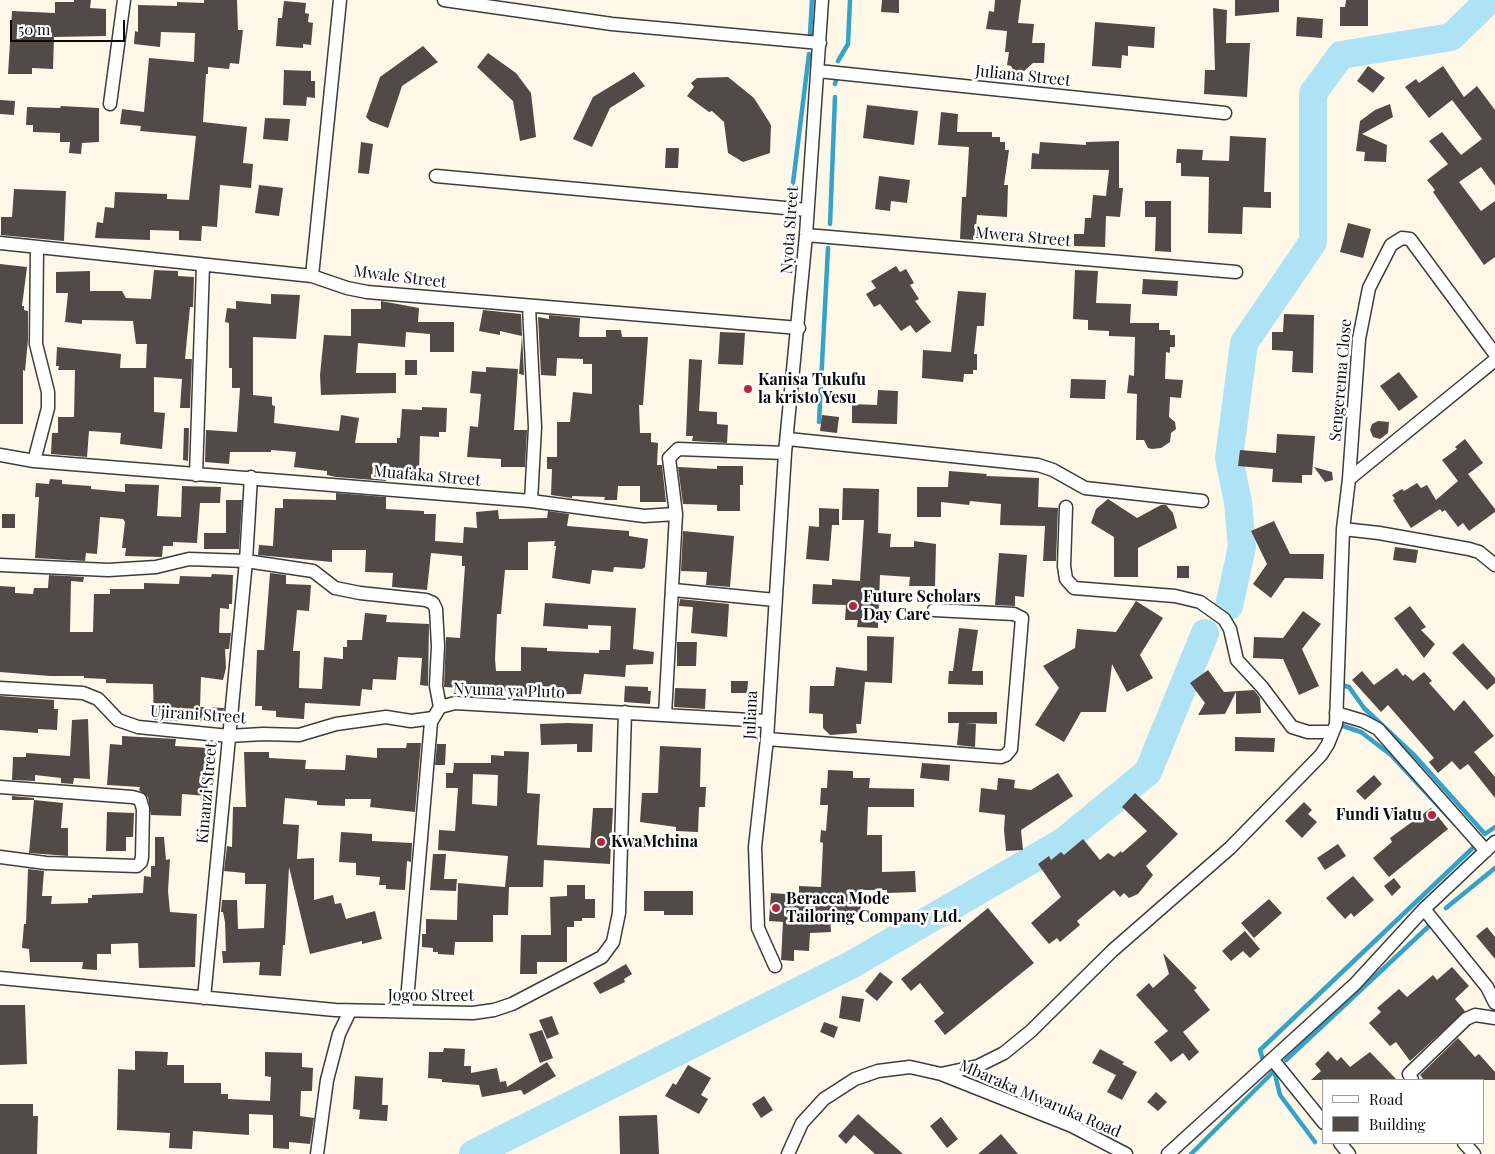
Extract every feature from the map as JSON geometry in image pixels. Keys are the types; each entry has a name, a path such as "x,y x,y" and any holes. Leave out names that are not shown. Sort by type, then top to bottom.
{"street":[{"path":"110,104 124,0"},
{"path":"312,276 340,0"},
{"path":"444,0 612,24 820,43"},
{"name":"Nyota Street","path":"785,457 799,328 822,0"},
{"name":"Juliana Street","path":"818,72 1225,114"},
{"path":"436,176 807,210"},
{"name":"Mwera Street","path":"806,235 1236,272"},
{"name":"Sengerema Close","path":"1349,479 1359,339 1369,288 1391,245 1402,238 1410,239 1495,354"},
{"name":"Mwale Street","path":"0,243 312,276 347,288 368,292 529,307 799,328"},
{"path":"34,461 48,408 48,392 36,344 37,248"},
{"path":"196,475 203,265"},
{"path":"529,307 535,427 531,501"},
{"path":"941,1074 978,1066 1004,1053 1031,1031 1112,951 1230,848 1322,755 1336,724 1343,529 1349,479 1495,360"},
{"path":"788,439 1038,465 1053,470 1084,488 1202,501"},
{"path":"665,715 674,590 676,514 670,458 678,449 785,457"},
{"name":"Muafaka Street","path":"0,455 34,461 531,501 644,516 676,514"},
{"name":"Juliana","path":"775,966 758,928 755,846 767,739 785,457"},
{"name":"Kinanzi Street","path":"204,998 246,561 251,477"},
{"path":"1066,507 1064,566 1066,579 1074,588 1175,596 1200,602 1224,620 1230,629 1238,660 1262,687 1292,727 1308,732 1332,732"},
{"path":"1343,529 1379,533 1469,549 1479,552 1495,565"},
{"path":"0,565 108,570 156,566 189,559 246,561 313,571 335,588 360,593 426,600 433,603 436,609 438,646 436,686 440,706"},
{"path":"674,590 775,600"},
{"path":"767,739 1001,757 1006,755 1011,749 1022,618 1014,614 934,610"},
{"name":"Ujirani Street","path":"0,688 83,693 98,699 118,720 138,727 229,736 263,734 299,735 336,724 386,717 411,721 433,718"},
{"name":"Nyuma ya Pluto","path":"406,1012 431,722 440,706 455,704 767,720"},
{"name":"Jogoo Street","path":"0,978 350,1011 473,1013 512,1004 602,957 613,942 619,913 625,712"},
{"path":"1168,1154 1355,984 1424,909 1490,846 1378,729 1363,720 1336,713"},
{"path":"0,787 132,797 140,799 143,809 142,858 137,866 46,862 0,857"},
{"path":"1424,909 1487,986 1495,1003"},
{"path":"317,1154 328,1080 339,1034 350,1011"},
{"path":"1412,1079 1409,1074 1466,1019 1475,1015 1486,1015 1495,1018"},
{"path":"1273,1060 1322,1121"},
{"name":"Mbaraka Mwaruka Road","path":"788,1154 802,1123 824,1099 855,1079 878,1071 910,1067 941,1074 1072,1126 1126,1154"},
{"path":"1341,1144 1349,1154"}],"building":[{"path":"74,0 91,0 90,8 106,9 106,36 54,37 53,69 32,68 32,74 8,74 12,11 55,13 55,2 74,2"},
{"path":"204,0 237,0 238,30 243,30 239,64 230,63 229,69 208,67 203,122 247,127 243,163 253,164 251,188 220,185 217,227 202,226 201,241 179,240 179,231 150,230 150,240 95,238 97,222 103,223 105,207 114,208 115,192 167,194 167,199 189,200 196,136 140,131 141,126 120,124 122,109 144,112 149,58 194,62 195,33 161,32 160,47 134,44 135,31 138,32 138,5 177,6 177,2 204,3"},
{"path":"882,0 899,0 899,13 881,12"},
{"path":"995,0 1021,0 1018,23 1034,24 1032,43 1045,43 1044,63 1033,63 1023,72 1015,73 1011,66 1007,65 1009,52 1005,52 1007,31 986,29 989,11 994,12"},
{"path":"1235,0 1279,0 1279,12 1235,16"},
{"path":"1346,0 1368,0 1368,26 1340,26 1340,7 1345,7"},
{"path":"284,1 306,3 305,13 309,14 308,22 313,23 311,45 303,44 303,48 276,46 278,18 282,18"},
{"path":"1213,8 1227,10 1226,43 1250,43 1247,97 1204,94 1205,70 1215,70"},
{"path":"1297,17 1323,19 1322,38 1296,36"},
{"path":"1095,22 1155,27 1154,48 1128,46 1128,56 1122,55 1121,68 1092,66"},
{"path":"423,46 438,62 402,86 388,128 370,121 366,117 380,77"},
{"path":"488,53 516,73 531,93 536,137 520,141 513,101 477,67"},
{"path":"1368,66 1385,78 1373,93 1357,81"},
{"path":"1443,66 1464,97 1477,86 1495,110 1495,186 1481,167 1459,182 1481,211 1495,201 1495,257 1484,265 1433,192 1435,190 1427,180 1448,164 1429,141 1442,132 1461,155 1482,139 1452,100 1429,118 1405,87 1416,79 1419,83"},
{"path":"284,70 311,71 311,81 315,81 315,98 307,97 306,106 283,105"},
{"path":"634,72 645,86 610,108 592,147 573,139 593,97"},
{"path":"728,77 754,98 771,125 770,153 743,162 728,153 724,122 712,111 709,112 687,96 694,87 691,83 697,78"},
{"path":"0,100 15,101 14,115 0,114"},
{"path":"1390,104 1393,117 1362,134 1387,145 1386,162 1364,161 1365,152 1356,151 1360,121 1375,110"},
{"path":"867,105 918,111 914,145 863,138"},
{"path":"61,106 99,108 99,142 82,143 81,154 69,153 70,142 60,142 60,133 33,132 33,125 26,125 27,107 60,108"},
{"path":"941,112 958,114 957,132 992,132 992,137 1000,137 1000,142 1005,142 1005,150 1009,150 1004,185 1008,185 1007,217 977,215 975,240 960,239 962,197 966,197 969,147 938,145"},
{"path":"265,118 290,119 288,141 263,139"},
{"path":"1230,136 1266,138 1264,192 1271,192 1271,208 1243,207 1242,234 1208,233 1209,177 1181,176 1181,163 1176,163 1177,149 1203,150 1202,160 1229,161"},
{"path":"1119,141 1119,188 1123,188 1120,217 1106,216 1105,247 1074,246 1074,234 1084,234 1085,218 1091,218 1093,195 1106,196 1109,170 1031,169 1032,153 1039,154 1040,142 1086,145 1086,142"},
{"path":"361,142 373,144 369,174 358,173"},
{"path":"666,148 679,148 678,168 665,168"},
{"path":"879,176 910,180 907,203 891,201 890,211 875,209"},
{"path":"259,185 283,188 279,216 255,213"},
{"path":"14,189 66,191 64,241 1,235 1,217 12,217"},
{"path":"1145,201 1171,201 1171,252 1155,251 1156,217 1145,217"},
{"path":"1348,223 1371,229 1363,258 1340,252"},
{"path":"0,264 27,267 22,306 24,306 24,310 28,311 28,340 25,371 23,370 23,424 0,424"},
{"path":"896,266 900,272 906,269 914,283 910,285 919,299 915,301 931,322 916,333 910,325 901,331 880,304 874,307 866,294 876,288 871,281"},
{"path":"154,270 178,271 178,276 194,277 193,307 190,307 185,359 192,359 190,408 180,408 182,379 154,377 154,412 165,413 162,449 120,444 121,433 89,431 87,457 51,454 52,433 58,433 58,417 74,417 75,370 58,370 59,366 56,366 57,347 121,354 120,368 146,368 147,344 136,344 133,321 82,320 82,324 65,322 68,293 56,293 56,272 90,271 90,291 122,291 126,298 151,299"},
{"path":"1075,270 1098,271 1096,303 1131,304 1130,323 1159,323 1159,330 1170,330 1170,335 1175,335 1175,347 1170,347 1170,353 1166,352 1165,379 1183,380 1181,398 1170,397 1169,417 1175,422 1176,429 1171,433 1170,442 1161,448 1148,448 1144,440 1136,440 1137,394 1127,393 1129,375 1134,376 1135,337 1109,336 1109,331 1088,330 1088,320 1073,319"},
{"path":"1143,279 1178,281 1177,296 1142,294"},
{"path":"958,291 986,293 984,326 977,326 974,354 977,354 977,370 973,370 973,374 964,374 963,382 922,378 923,350 951,352"},
{"path":"271,294 300,295 296,339 253,337 253,395 272,397 272,405 275,406 274,423 339,431 341,415 359,418 355,443 397,443 397,438 400,438 402,409 422,410 422,407 447,408 446,432 439,432 439,437 420,436 419,474 386,473 386,481 336,477 327,475 327,471 294,467 296,452 271,450 271,452 230,452 229,464 205,462 206,430 237,432 240,388 232,388 232,368 229,368 229,323 225,322 227,308 236,309 236,301 271,304"},
{"path":"381,301 419,308 418,322 454,322 454,352 430,352 430,334 406,332 405,347 358,343 356,373 396,373 396,393 321,395 320,375 324,335 351,336 351,309 381,309"},
{"path":"483,310 521,314 524,375 519,374 522,336 500,331 500,335 479,331"},
{"path":"1284,314 1314,315 1313,373 1292,372 1293,351 1272,350 1272,332 1283,332"},
{"path":"549,315 580,318 579,337 606,337 606,330 621,330 622,337 648,337 643,405 639,405 640,433 651,433 651,442 658,443 657,465 662,465 666,502 640,502 640,486 618,486 617,500 604,500 605,497 572,496 572,498 551,495 552,469 547,469 547,457 557,457 557,422 570,422 573,392 592,394 592,364 583,364 583,359 557,358 556,376 541,375 538,317 549,319"},
{"path":"720,332 745,333 743,365 718,364"},
{"path":"689,359 702,360 699,411 717,412 717,424 728,425 727,443 692,441 693,436 686,436"},
{"path":"405,360 417,360 417,375 405,375"},
{"path":"486,367 518,369 514,430 527,430 525,467 501,467 501,459 467,457 470,426 478,427 481,394 470,393 472,371 486,372"},
{"path":"1399,372 1418,397 1399,411 1380,386"},
{"path":"1071,379 1106,380 1105,399 1070,398"},
{"path":"878,390 898,391 897,424 852,423 852,404 877,405"},
{"path":"822,415 839,417 837,433 820,431"},
{"path":"1378,421 1389,422 1388,433 1380,439 1373,437 1370,430 1372,424"},
{"path":"184,428 189,428 188,461 183,460"},
{"path":"1277,434 1315,436 1312,475 1302,475 1302,483 1272,482 1273,469 1238,466 1240,450 1276,453"},
{"path":"1465,439 1483,463 1468,474 1495,509 1495,512 1469,531 1463,523 1458,527 1445,510 1442,512 1440,509 1411,528 1393,500 1395,499 1392,495 1402,489 1404,491 1417,483 1421,488 1427,485 1436,500 1458,481 1442,460 1457,449 1455,447"},
{"path":"717,466 743,466 743,485 740,485 740,511 717,511 717,505 683,504 678,467 717,469"},
{"path":"1314,467 1332,472 1333,480 1325,482"},
{"path":"949,471 987,474 986,476 1039,478 1038,507 1058,508 1056,561 1043,561 1045,526 1000,525 1001,504 970,501 969,505 941,502 941,517 917,517 917,487 948,487"},
{"path":"50,479 62,480 62,484 91,486 91,489 125,492 125,484 159,485 157,516 181,517 182,486 221,487 220,503 200,503 197,543 173,542 173,546 163,546 162,557 125,556 126,548 122,548 125,522 123,519 100,517 97,554 86,553 85,561 35,558 39,497 35,497 36,483 49,484"},
{"path":"843,488 879,489 878,533 891,534 890,547 914,547 914,541 936,544 935,586 909,586 910,577 880,575 878,628 857,627 858,620 845,620 846,605 812,604 813,584 832,585 832,579 860,581 864,520 842,520"},
{"path":"336,493 386,497 386,509 424,511 424,514 436,514 435,541 463,543 464,527 477,528 476,512 498,510 499,519 547,518 548,511 569,514 567,526 629,531 629,536 648,539 645,567 642,569 614,567 613,572 592,570 590,584 552,578 555,541 528,542 528,570 505,570 501,614 497,614 495,659 496,671 521,671 521,647 547,648 547,651 599,653 599,650 610,650 611,626 588,625 588,629 543,626 545,603 636,608 633,649 654,652 653,664 626,665 625,677 584,674 581,694 515,695 515,691 444,687 446,637 460,638 465,566 462,566 462,556 431,553 427,590 392,587 393,573 365,572 366,550 332,550 332,562 258,555 259,545 273,546 275,508 283,508 283,499 336,500"},
{"path":"1108,499 1137,518 1161,505 1166,505 1173,513 1177,528 1138,548 1138,577 1114,577 1114,537 1091,523 1096,509"},
{"path":"226,500 242,500 239,549 204,549 204,533 226,533"},
{"path":"819,508 839,509 839,525 832,525 829,561 806,559 809,526 819,527"},
{"path":"2,514 15,514 15,528 2,528"},
{"path":"1274,521 1290,554 1324,554 1323,579 1285,578 1271,598 1253,584 1267,564 1251,531"},
{"path":"683,531 734,536 730,587 706,585 707,572 681,571"},
{"path":"1395,547 1418,550 1416,563 1393,560"},
{"path":"999,553 1027,555 1024,597 1015,596 1015,606 995,605"},
{"path":"1177,566 1189,566 1189,578 1177,578"},
{"path":"270,573 286,575 286,584 311,585 309,611 297,610 293,651 300,651 299,688 322,689 324,657 343,659 343,647 347,647 347,640 362,640 365,613 387,615 386,622 429,624 428,686 420,685 422,658 398,657 396,680 373,679 372,690 362,689 360,706 305,703 304,719 276,717 276,711 262,710 262,706 255,706 257,650 264,650"},
{"path":"212,574 233,575 232,604 229,604 229,609 220,608 219,633 231,633 229,649 225,649 226,668 223,680 201,677 200,707 224,708 222,722 154,720 153,684 106,683 106,679 84,678 84,676 50,676 0,672 0,586 15,587 15,593 33,594 34,588 48,588 49,575 84,577 83,582 71,581 70,632 93,632 94,594 110,594 110,589 144,589 144,583 179,584 180,576 211,577"},
{"path":"680,599 729,604 727,637 691,633 693,607 679,606"},
{"path":"1136,601 1163,618 1140,655 1153,678 1127,692 1112,664 1106,712 1081,712 1064,742 1035,725 1059,688 1043,666 1075,648 1077,629 1116,632"},
{"path":"1410,606 1426,627 1421,630 1435,644 1424,658 1394,618"},
{"path":"1303,611 1321,624 1302,649 1319,686 1299,695 1283,659 1253,658 1254,637 1283,638"},
{"path":"959,628 978,630 972,671 983,671 983,685 948,684 949,671 953,671"},
{"path":"867,636 894,637 892,683 865,682 861,724 856,724 857,733 830,735 823,728 823,714 809,713 810,686 834,686 836,667 867,671"},
{"path":"677,642 697,642 696,666 677,666"},
{"path":"1463,643 1495,678 1495,683 1487,690 1452,653"},
{"path":"1397,668 1403,676 1405,674 1413,681 1424,672 1432,681 1429,683 1454,711 1464,700 1494,736 1474,752 1495,777 1495,798 1468,764 1460,770 1452,761 1438,773 1429,762 1434,758 1388,705 1381,712 1352,680 1362,671 1374,685"},
{"path":"1208,670 1224,692 1254,690 1260,698 1261,713 1236,714 1236,692 1225,714 1198,715 1205,703 1190,683"},
{"path":"731,681 748,681 747,693 731,693"},
{"path":"625,686 648,687 648,691 651,691 650,704 624,702"},
{"path":"675,688 706,689 705,709 674,707"},
{"path":"0,696 54,700 54,709 58,709 57,730 38,729 38,733 0,730"},
{"path":"948,712 997,712 997,724 965,723 976,724 975,747 957,745 959,723 948,723"},
{"path":"88,719 90,779 74,778 73,784 61,783 61,778 35,775 35,781 12,780 13,757 26,757 26,753 70,756 72,720"},
{"path":"540,724 593,724 592,752 577,752 577,744 541,745"},
{"path":"122,736 176,739 175,746 210,748 207,796 182,794 181,816 151,815 148,797 139,790 140,787 107,785 110,744 122,745"},
{"path":"1235,737 1275,738 1274,752 1235,751"},
{"path":"407,743 421,743 415,812 370,807 371,799 345,799 345,806 317,805 317,801 285,798 283,824 299,825 297,859 314,858 314,900 333,895 335,904 341,903 346,919 375,911 382,939 362,944 362,941 310,954 289,867 285,945 283,945 281,976 259,975 260,962 223,963 222,951 226,951 225,922 223,912 221,912 222,900 237,900 238,929 264,928 266,884 245,884 245,873 224,871 227,846 232,847 233,807 246,807 244,752 269,752 269,758 306,760 305,769 345,770 346,755 377,758 377,748 406,748"},
{"path":"437,744 446,744 445,765 435,765"},
{"path":"660,746 701,748 700,787 706,787 705,807 699,807 698,832 676,831 676,827 640,822 642,793 658,793"},
{"path":"504,751 529,752 527,793 540,794 537,845 590,848 593,808 613,808 610,864 544,860 543,887 509,887 508,915 493,915 493,942 455,942 454,955 438,954 438,952 433,952 433,948 422,947 422,934 426,934 426,919 457,920 458,883 505,887 508,856 438,850 439,830 455,831 458,788 446,788 446,773 453,773 454,763 491,763 491,755 504,756","holes":["473,774 498,775 497,806 472,804"]},
{"path":"922,763 950,765 949,781 920,778"},
{"path":"828,770 853,771 853,778 870,778 869,788 914,789 914,807 868,807 867,835 882,835 882,872 915,871 916,892 887,893 887,890 860,890 861,915 830,917 831,932 810,933 809,951 794,950 794,961 781,960 783,922 769,921 771,893 799,895 799,886 821,887 823,843 820,842 821,830 826,831 828,805 820,805 821,788 827,788"},
{"path":"1058,773 1073,796 1021,830 1023,850 1006,851 1005,815 979,812 981,788 997,790 998,778 1015,780 1014,788 1031,790"},
{"path":"1374,775 1382,784 1365,800 1356,791"},
{"path":"1135,793 1178,834 1146,866 1153,875 1138,894 1129,898 1124,893 1120,897 1114,890 1077,921 1080,925 1060,942 1057,938 1049,944 1031,923 1061,897 1038,864 1049,856 1051,860 1061,852 1064,855 1083,839 1100,860 1108,853 1114,857 1121,851 1122,853 1147,831 1122,807"},
{"path":"12,796 34,798 34,800 12,800"},
{"path":"34,800 63,803 61,828 68,828 68,856 29,853"},
{"path":"1304,802 1312,810 1308,814 1317,822 1302,838 1285,821"},
{"path":"1431,808 1448,829 1389,877 1373,858 1392,842 1390,838"},
{"path":"107,812 134,813 133,837 126,837 126,851 106,851"},
{"path":"341,832 372,834 372,841 412,843 411,862 407,861 405,890 386,889 386,885 379,885 380,877 356,875 356,863 339,862"},
{"path":"155,837 164,837 166,860 170,859 168,891 170,912 197,914 195,967 139,968 138,943 111,944 111,954 97,954 97,970 82,969 83,962 30,962 29,949 22,948 24,924 26,924 28,869 44,871 42,896 52,896 51,904 88,903 88,898 92,898 92,895 143,893 144,876 151,877 151,866 155,866"},
{"path":"1338,844 1346,856 1325,870 1317,858"},
{"path":"433,854 446,854 444,879 457,879 456,891 430,890"},
{"path":"1353,876 1374,900 1354,917 1351,913 1345,919 1326,898"},
{"path":"1394,878 1401,887 1392,896 1384,886"},
{"path":"567,885 585,885 585,899 595,899 595,918 582,918 582,921 574,921 574,927 567,927 567,962 537,962 537,974 520,974 521,935 551,935 550,897 567,896"},
{"path":"644,891 693,891 693,915 664,915 664,911 644,911"},
{"path":"1269,899 1282,913 1254,938 1241,923"},
{"path":"988,908 1034,963 945,1035 934,1021 944,1013 920,983 911,991 901,979"},
{"path":"1487,927 1495,937 1495,959 1476,936"},
{"path":"1245,931 1260,949 1250,958 1243,951 1231,961 1222,951"},
{"path":"1163,953 1197,988 1194,990 1210,1010 1183,1032 1199,1052 1189,1061 1183,1053 1171,1062 1154,1042 1168,1031 1136,995 1149,983 1153,988 1169,974"},
{"path":"626,964 632,974 624,979 625,982 600,994 593,983"},
{"path":"1452,967 1469,986 1455,999 1465,1011 1410,1061 1396,1042 1390,1046 1369,1023 1381,1012 1377,1008 1399,989 1407,997 1433,975 1437,980"},
{"path":"880,972 893,982 877,1001 865,991"},
{"path":"842,996 864,999 860,1022 839,1018"},
{"path":"0,1005 25,1005 27,1064 0,1065"},
{"path":"552,1016 559,1034 547,1039 539,1020"},
{"path":"824,1022 838,1027 834,1038 820,1032"},
{"path":"542,1030 553,1058 540,1063 529,1034"},
{"path":"1458,1038 1475,1057 1479,1054 1495,1072 1495,1080 1423,1079 1420,1075"},
{"path":"444,1048 465,1049 464,1066 471,1066 471,1073 497,1068 500,1082 506,1081 507,1087 547,1062 556,1076 524,1095 521,1090 482,1097 479,1085 442,1082 442,1079 428,1078 429,1052 443,1052"},
{"path":"1100,1049 1124,1062 1122,1064 1137,1072 1122,1100 1107,1092 1116,1075 1092,1063"},
{"path":"135,1051 168,1052 167,1065 184,1065 184,1083 221,1083 221,1094 228,1094 228,1099 270,1101 271,1077 265,1076 265,1052 302,1053 302,1067 313,1068 312,1091 301,1091 300,1116 314,1118 310,1144 289,1142 289,1149 273,1148 273,1115 249,1114 249,1135 193,1131 192,1149 169,1148 170,1133 117,1130 118,1069 135,1070"},
{"path":"1328,1051 1337,1061 1341,1057 1350,1067 1370,1052 1396,1079 1311,1080 1321,1071 1315,1064"},
{"path":"688,1065 711,1078 701,1095 708,1099 699,1114 665,1096 673,1083 676,1085"},
{"path":"355,1076 383,1078 382,1105 388,1105 387,1121 359,1119 360,1110 353,1109"},
{"path":"1156,1092 1167,1102 1158,1111 1147,1102"},
{"path":"764,1096 773,1110 761,1118 752,1104"},
{"path":"0,1104 33,1104 33,1116 38,1116 37,1154 0,1154"},
{"path":"858,1114 903,1154 875,1154 854,1135 846,1144 838,1136"},
{"path":"657,1115 659,1154 620,1154 619,1116"},
{"path":"941,1117 958,1139 947,1148 930,1126"},
{"path":"1001,1134 1018,1154 978,1154"}],"waterway":[{"path":"810,35 812,0"},
{"path":"838,61 848,44 850,0"},
{"path":"1229,606 1242,547 1238,502 1229,458 1244,343 1313,242 1313,93 1341,55 1451,37 1489,0"},
{"path":"792,191 809,54"},
{"path":"835,84 836,80"},
{"path":"830,224 835,97"},
{"path":"819,422 828,248"},
{"path":"473,1154 851,965 1064,841 1148,772 1205,633"},
{"path":"1338,684 1349,687 1364,708 1415,756 1485,834 1495,827"},
{"path":"1337,724 1361,732 1391,755 1455,824"},
{"path":"1264,1063 1260,1050 1477,844"},
{"path":"1446,908 1495,868"},
{"path":"1286,1060 1429,926"},
{"path":"1191,1154 1277,1068"},
{"path":"1274,1070 1280,1095 1315,1142"}],"place":[{"name":"Kanisa Tukufu la kristo Yesu","path":"748,389"},
{"name":"Future Scholars Day Care","path":"853,606"},
{"name":"Fundi Viatu","path":"1432,815"},
{"name":"KwaMchina","path":"601,842"},
{"name":"Beracca Mode Tailoring Company Ltd.","path":"776,908"}]}
